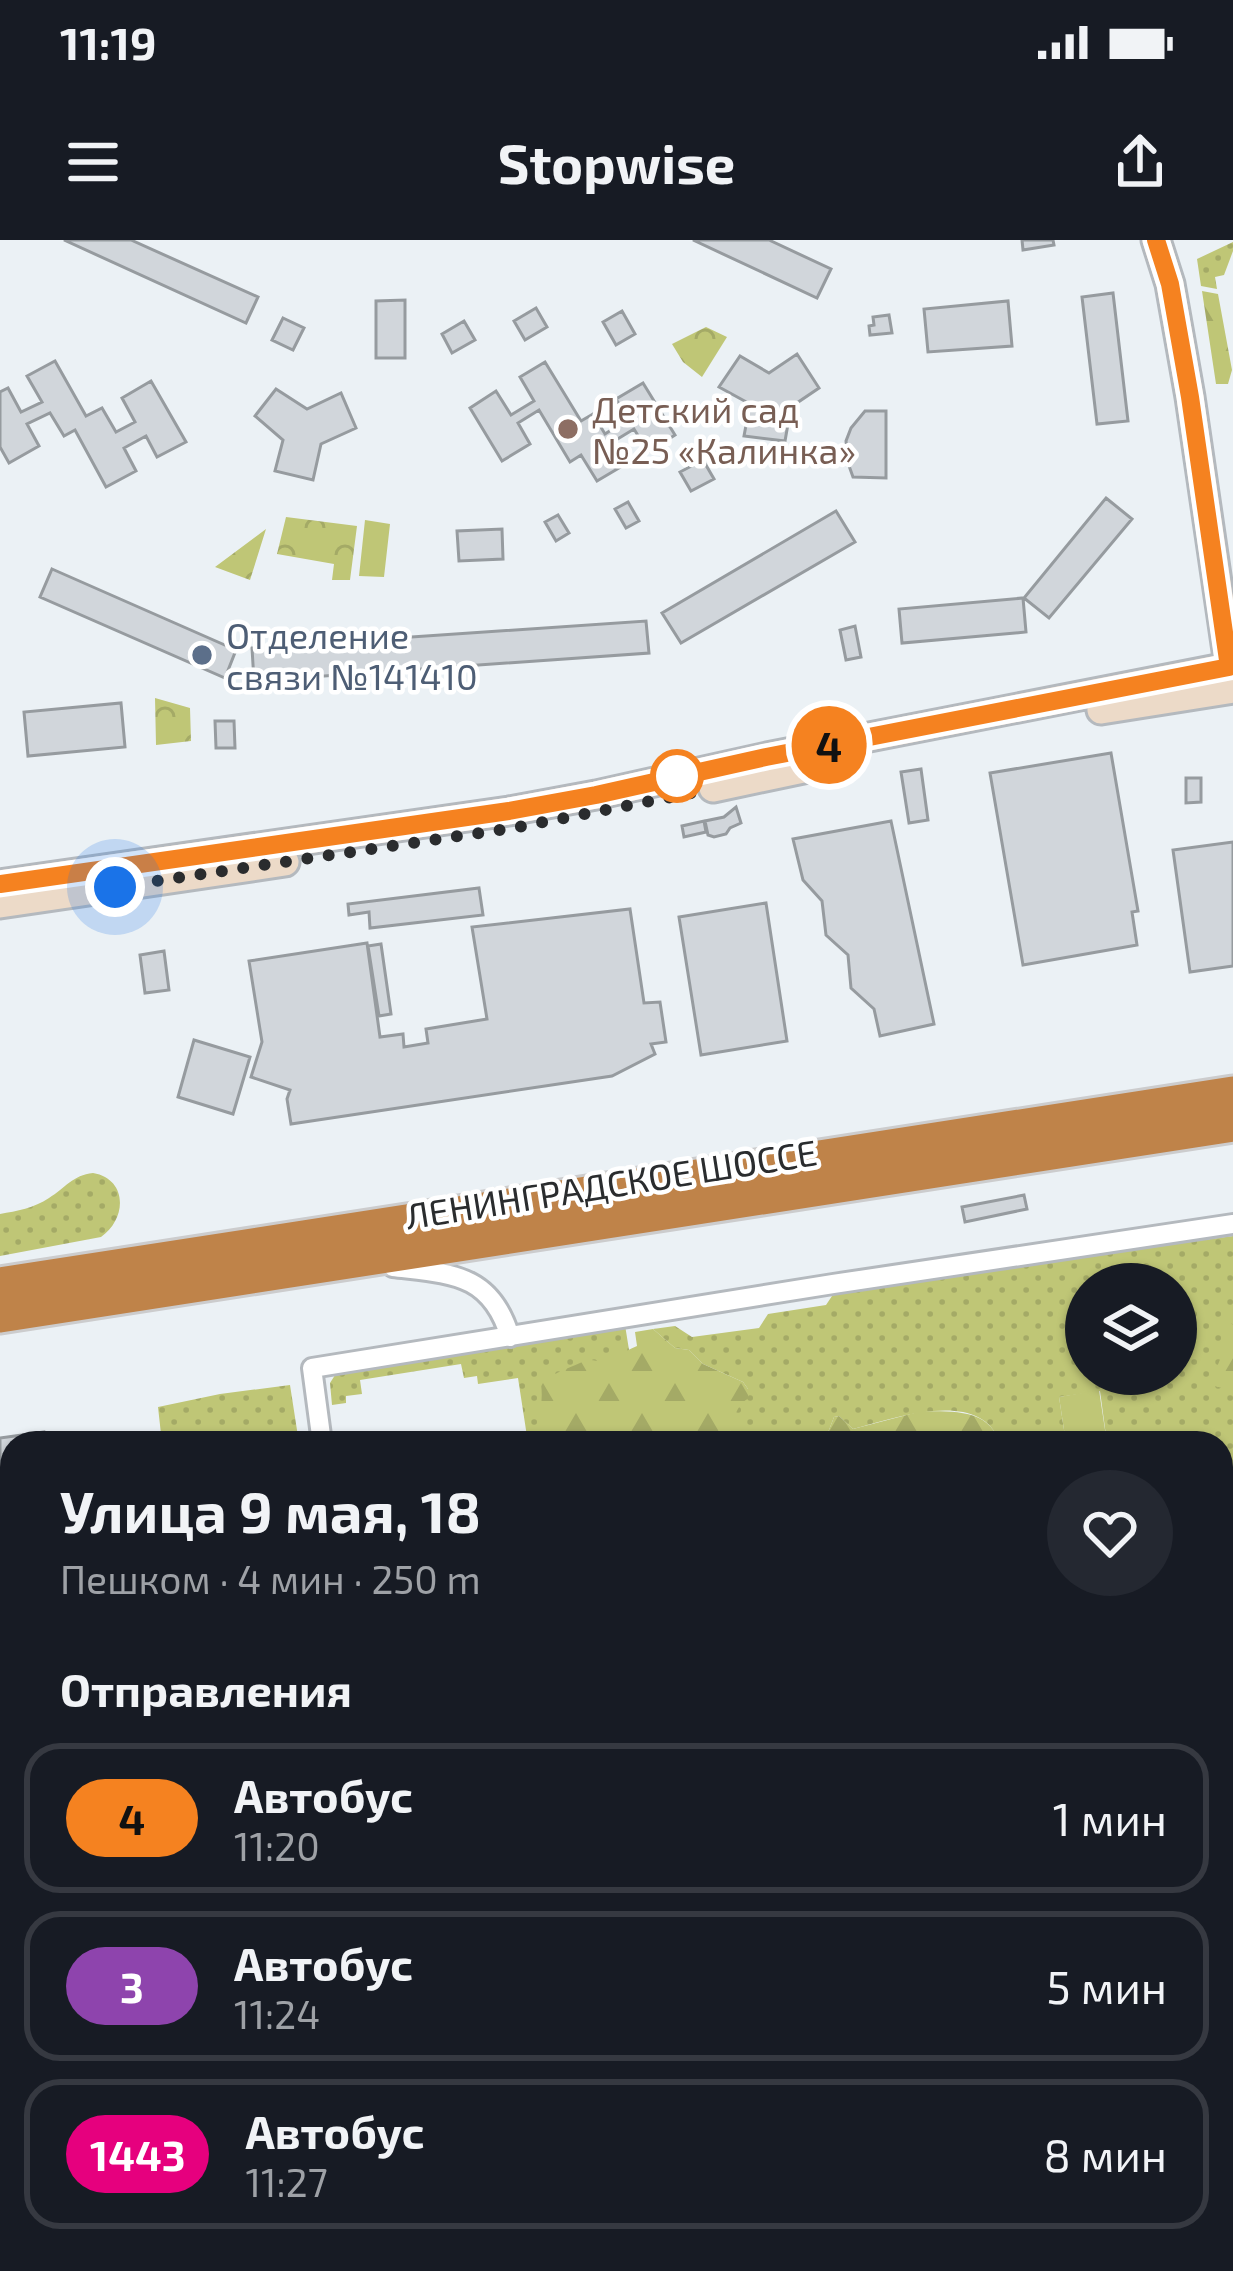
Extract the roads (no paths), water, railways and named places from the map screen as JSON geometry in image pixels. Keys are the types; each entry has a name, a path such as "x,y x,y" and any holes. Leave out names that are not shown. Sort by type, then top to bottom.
{"highway":[{"name":"ЛЕНИНГРАДСКОЕ ШОССЕ","path":"0,1284 1233,1094"},
{"name":"ЛЕНИНГРАДСКОЕ ШОССЕ","path":"0,1316 1233,1125"}],"main road":[{"path":"1156,240 1170,284 1193,414 1232,678"},
{"path":"0,884 509,811 766,757 1232,678"},
{"path":"0,904 513,828 1128,705 1232,678"}],"street":[{"path":"320,1431 312,1368 1233,1224"},
{"path":"358,1262 474,1283 498,1305 510,1337"}],"place":[{"name":"Детский сад №25 «Калинка»","path":"568,429"},
{"name":"Отделение связи №141410","path":"202,655"}]}
